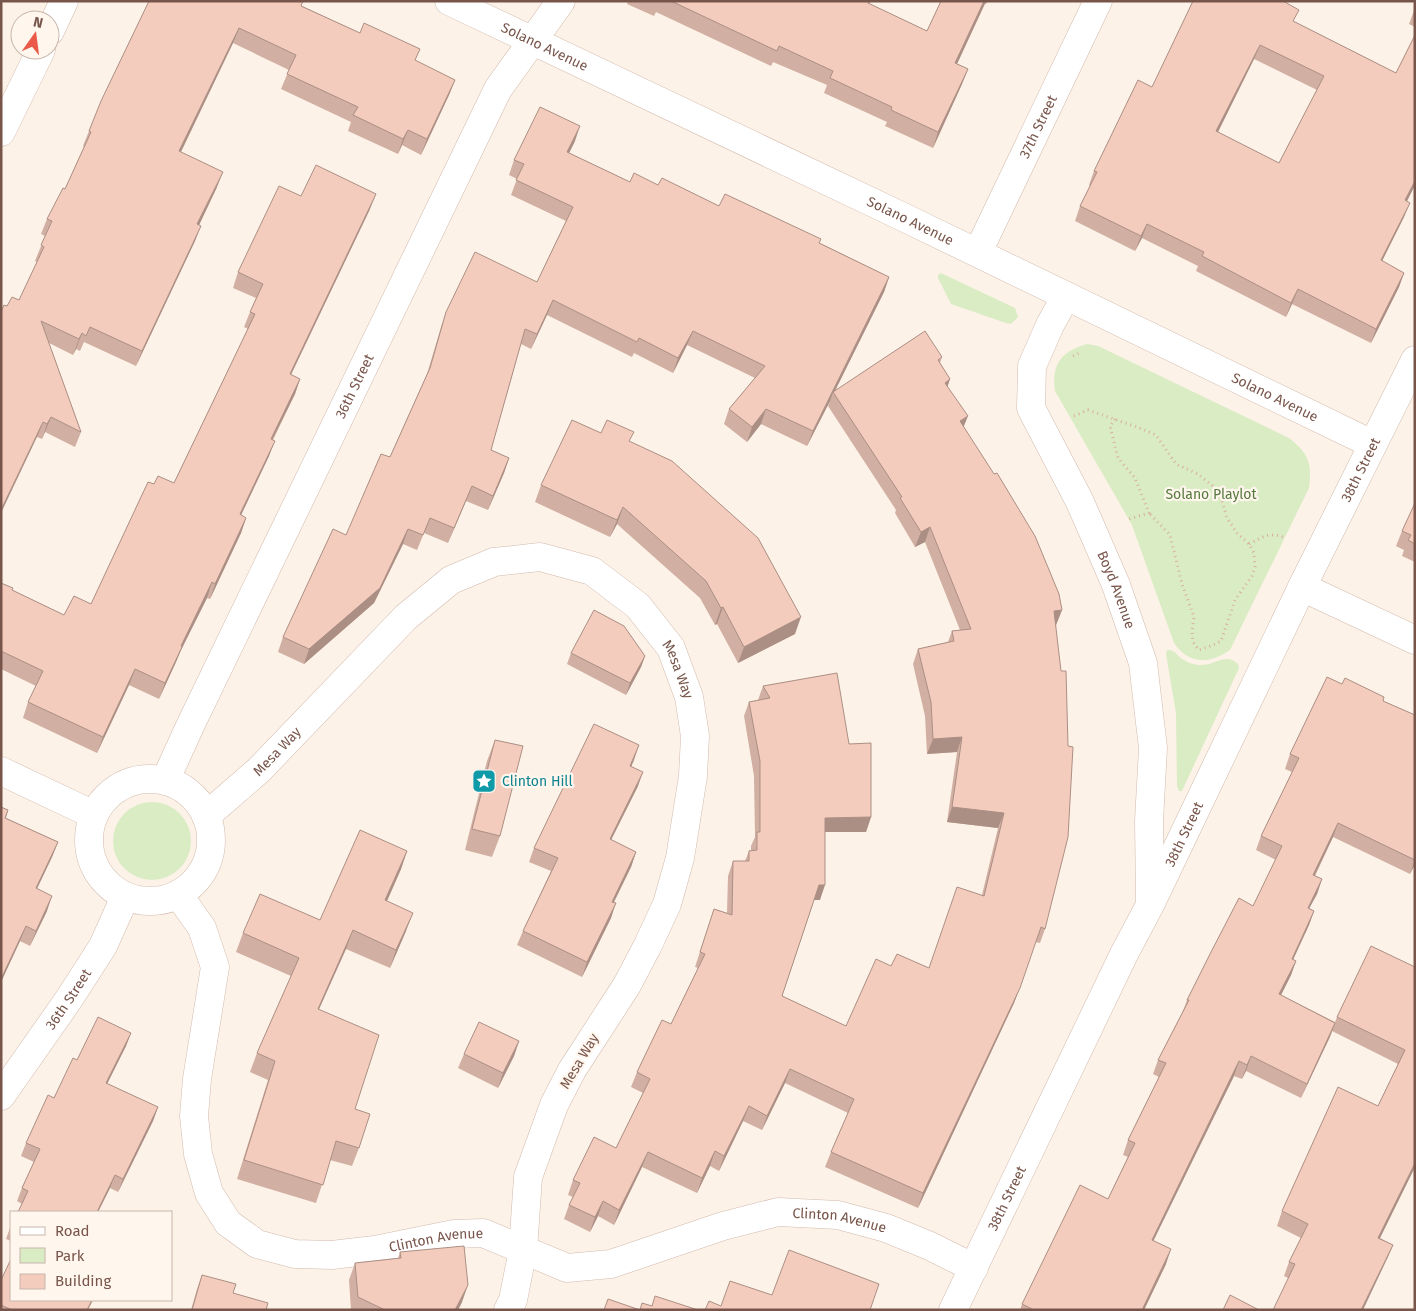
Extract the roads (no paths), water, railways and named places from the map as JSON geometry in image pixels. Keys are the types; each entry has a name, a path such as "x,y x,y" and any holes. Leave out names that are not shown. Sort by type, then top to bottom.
{"street":[{"name":"Solano Avenue","path":"449,1 978,252 1372,444"},
{"name":"36th Street","path":"165,781 498,90 561,1"},
{"name":"37th Street","path":"978,252 1098,1"},
{"path":"1,132 36,60"},
{"name":"Boyd Avenue","path":"1066,296 1050,325 1032,366 1031,408 1080,502 1097,541 1116,585 1142,663 1153,748 1149,821 1150,906"},
{"name":"38th Street","path":"954,1310 1302,587 1415,360"},
{"name":"Mesa Way","path":"206,816 259,770 406,617 451,580 494,562 540,557 592,571 638,606 670,648 689,697 695,736 693,776 680,858 667,904 648,946 627,985 572,1070 554,1105 528,1177 523,1250"},
{"path":"1302,587 1415,640"},
{"path":"1,771 94,815"},
{"path":"137,780 165,781 178,786 195,799 206,816 210,829 211,843 206,864 195,881 178,894 166,900 152,901 126,897 108,885 99,875 93,862 89,842 90,828 94,815 102,803 117,788 137,780"},
{"name":"Clinton Avenue","path":"178,894 202,928 215,967 197,1079 194,1116 198,1154 209,1193 228,1223 257,1244 295,1254 332,1255 366,1251 454,1234 484,1233 567,1268 612,1264 723,1226 778,1212 838,1215 886,1228 930,1246 974,1268"},
{"name":"36th Street","path":"1,1096 69,999 103,946 126,897"},
{"path":"508,1310 513,1300 523,1250"}],"place":[{"name":"Clinton Hill","path":"484,781"}],"park label":[{"name":"Solano Playlot","path":"1211,494"}]}
